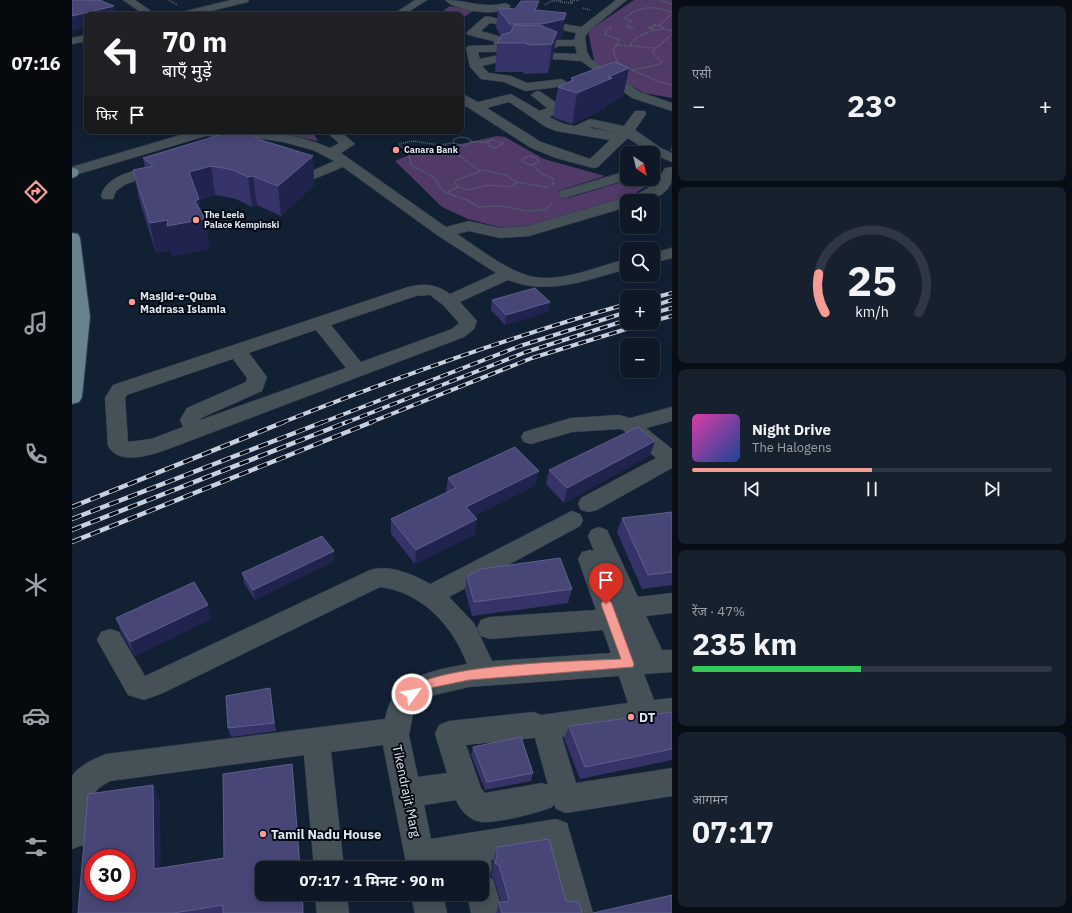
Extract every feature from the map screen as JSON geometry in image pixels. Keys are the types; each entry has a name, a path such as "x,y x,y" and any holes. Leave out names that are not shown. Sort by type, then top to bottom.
{"main road":[{"path":"72,238 81,317 72,397"}],"street":[{"path":"128,0 147,12"},
{"path":"194,12 244,0"},
{"path":"450,0 485,9"},
{"path":"622,0 583,31 579,37 579,43 585,58 617,82 641,97 672,107 665,116 650,116 631,110 628,105 631,101 641,97"},
{"path":"401,12 416,1"},
{"path":"473,17 485,9 508,2 557,12"},
{"path":"501,49 498,39 491,36 472,33 488,20 503,22 517,14 545,17 548,24 583,31"},
{"path":"72,41 84,39"},
{"path":"530,50 544,50 550,45 558,43 579,43"},
{"path":"515,49 472,48 470,55 476,67 485,76 507,79 525,87 564,83 536,95 556,109 539,116"},
{"path":"544,50 544,52 551,56 585,58"},
{"path":"603,88 617,82"},
{"path":"475,107 511,98 561,128 577,130 590,123 624,134 656,151 671,167"},
{"path":"464,99 536,145 573,159 620,169"},
{"path":"593,164 624,134 650,116"},
{"path":"72,173 115,158 185,144 203,134"},
{"path":"259,134 308,144 330,153 344,161 443,232 509,273 532,282 551,282 620,266"},
{"path":"330,153 348,144 336,134"},
{"path":"115,158 132,174 136,175"},
{"path":"277,158 314,175 344,161"},
{"path":"108,196 107,192 110,187 136,175 175,164"},
{"path":"660,168 671,167"},
{"path":"650,194 667,182 671,167"},
{"path":"559,192 620,172"},
{"path":"443,232 469,226 500,233 530,231 620,204"},
{"path":"660,257 672,254"},
{"path":"449,301 509,273"},
{"path":"434,290 449,301 468,321 468,325 464,329 358,370 141,450 134,451 121,449 118,446 115,398 120,390 320,324 414,291 434,290"},
{"path":"320,324 358,370"},
{"path":"196,430 190,420 190,416 249,390 257,382 257,377 237,351"},
{"path":"630,425 672,414"},
{"path":"531,436 571,425 618,422 630,425 672,460 589,504"},
{"path":"428,596 572,520"},
{"path":"599,536 621,614"},
{"path":"590,559 621,614 652,662 645,713"},
{"path":"110,640 137,687 144,688 154,685 378,577 391,578 417,588 441,606 465,631 484,673"},
{"path":"490,628 621,614 672,602"},
{"name":"Tikendrajit Marg","path":"421,861 395,735 400,709 412,694 428,684 484,673 652,662"},
{"path":"672,710 545,726 566,799 672,782"},
{"path":"534,725 449,734 469,797 476,805 485,808 542,797"},
{"path":"72,834 74,800 86,780 106,768 396,730"},
{"path":"316,740 328,861"},
{"path":"408,793 465,784"},
{"path":"434,861 475,858 556,834 577,913"},
{"path":"332,901 333,913"},
{"path":"428,901 431,913"},
{"path":"484,901 487,913"}],"path":[{"path":"540,9 551,1 559,0 565,4 580,0"},
{"path":"660,0 672,4"},
{"path":"634,28 627,27 631,21 624,18 637,8 651,6 672,13 659,26"},
{"path":"606,25 611,28 604,34 619,40 613,50 614,56 618,62 632,70 672,86"},
{"path":"654,30 649,27 659,26 664,28 663,30"},
{"path":"631,46 631,43 637,37 654,30 672,32"},
{"path":"632,70 661,64 662,62 654,55 655,48 672,32"},
{"path":"617,45 655,48"},
{"path":"617,66 624,66"},
{"path":"454,143 453,140 460,137 468,138 472,142"},
{"path":"487,142 490,146 495,148 504,144 495,140 487,142 472,142 464,146 454,143 445,145 408,141 399,144 410,154 411,165 430,175 446,193 482,208 500,206 527,211 545,210 550,206 559,192 553,184"},
{"path":"445,145 480,172"},
{"path":"458,187 455,183 456,180 484,170 505,175 517,182 550,189 554,179 540,173 533,165 522,161 522,158 531,156 538,159 537,163 533,165"},
{"path":"446,193 458,187 468,190 490,185 509,187 517,182"},
{"path":"545,210 563,222"}],"shaded area":[{"path":"634,0 672,0 672,98 644,93 595,65 588,31"},
{"path":"450,6 473,11 464,17 464,12 441,12"},
{"path":"284,134 314,134 318,141"},
{"path":"497,136 505,137 544,159 605,176 558,191 568,198 620,182 620,186 645,187 634,194 620,194 620,202 514,231 468,219 442,207 395,161 407,156"}],"building":[{"path":"72,0 101,0 114,6 84,12 72,16"},
{"path":"521,1 539,1 535,10 566,13 564,19 542,24 509,24 498,8 515,9"},
{"path":"514,25 542,26 557,32 552,44 528,45 526,43 497,43 502,35 511,32"},
{"path":"614,62 629,68 608,77 612,78 577,93 558,87 574,80 571,78"},
{"path":"223,134 251,134 261,140 313,156 278,186 253,176 248,177 233,170 218,167 211,166 189,172 199,199 195,201 205,219 167,226 168,220 150,223 133,170 153,166 143,158"},
{"path":"535,288 550,302 506,315 492,300"},
{"path":"638,427 655,441 567,488 549,470"},
{"path":"515,447 539,471 466,507 477,519 416,550 391,519 456,488 448,478"},
{"path":"672,512 672,572 648,575 622,518"},
{"path":"322,536 334,551 253,590 242,573"},
{"path":"560,558 572,589 474,602 467,576 481,569"},
{"path":"194,582 208,605 130,642 116,618"},
{"path":"270,688 274,723 228,728 226,696"},
{"path":"672,712 672,749 585,767 569,726"},
{"path":"521,737 533,773 487,782 473,747"},
{"name":"Tamil Nadu House","path":"292,764 299,861 255,861 255,901 302,901 303,913 223,913 223,905 174,913 78,913 88,794 153,785 154,869 224,858 223,774"},
{"path":"549,839 566,901 579,902 582,913 502,913 499,902 507,902 509,900 499,865 495,863 497,847"},
{"path":"672,895 672,913 593,913"}],"railway":[{"path":"660,296 672,293"},
{"path":"660,304 672,300"},
{"path":"281,423 452,359 539,330 620,306"},
{"path":"660,311 672,308"},
{"path":"321,423 520,346 620,314"},
{"path":"660,319 672,316"},
{"path":"345,423 526,352 620,322"},
{"path":"369,423 532,358 623,330"},
{"path":"72,507 284,422"},
{"path":"72,519 323,422"},
{"path":"72,530 347,422"},
{"path":"72,542 372,422"}],"place":[{"name":"Canara Bank","path":"396,150"},
{"name":"The Leela Palace Kempinski","path":"196,220"},
{"name":"Masjid-e-Quba Madrasa Islamia","path":"132,302"},
{"name":"DT","path":"631,717"},
{"name":"Tamil Nadu House","path":"263,834"}],"route":[{"path":"412,694 428,684 469,675 533,669 629,664 606,604"}]}
